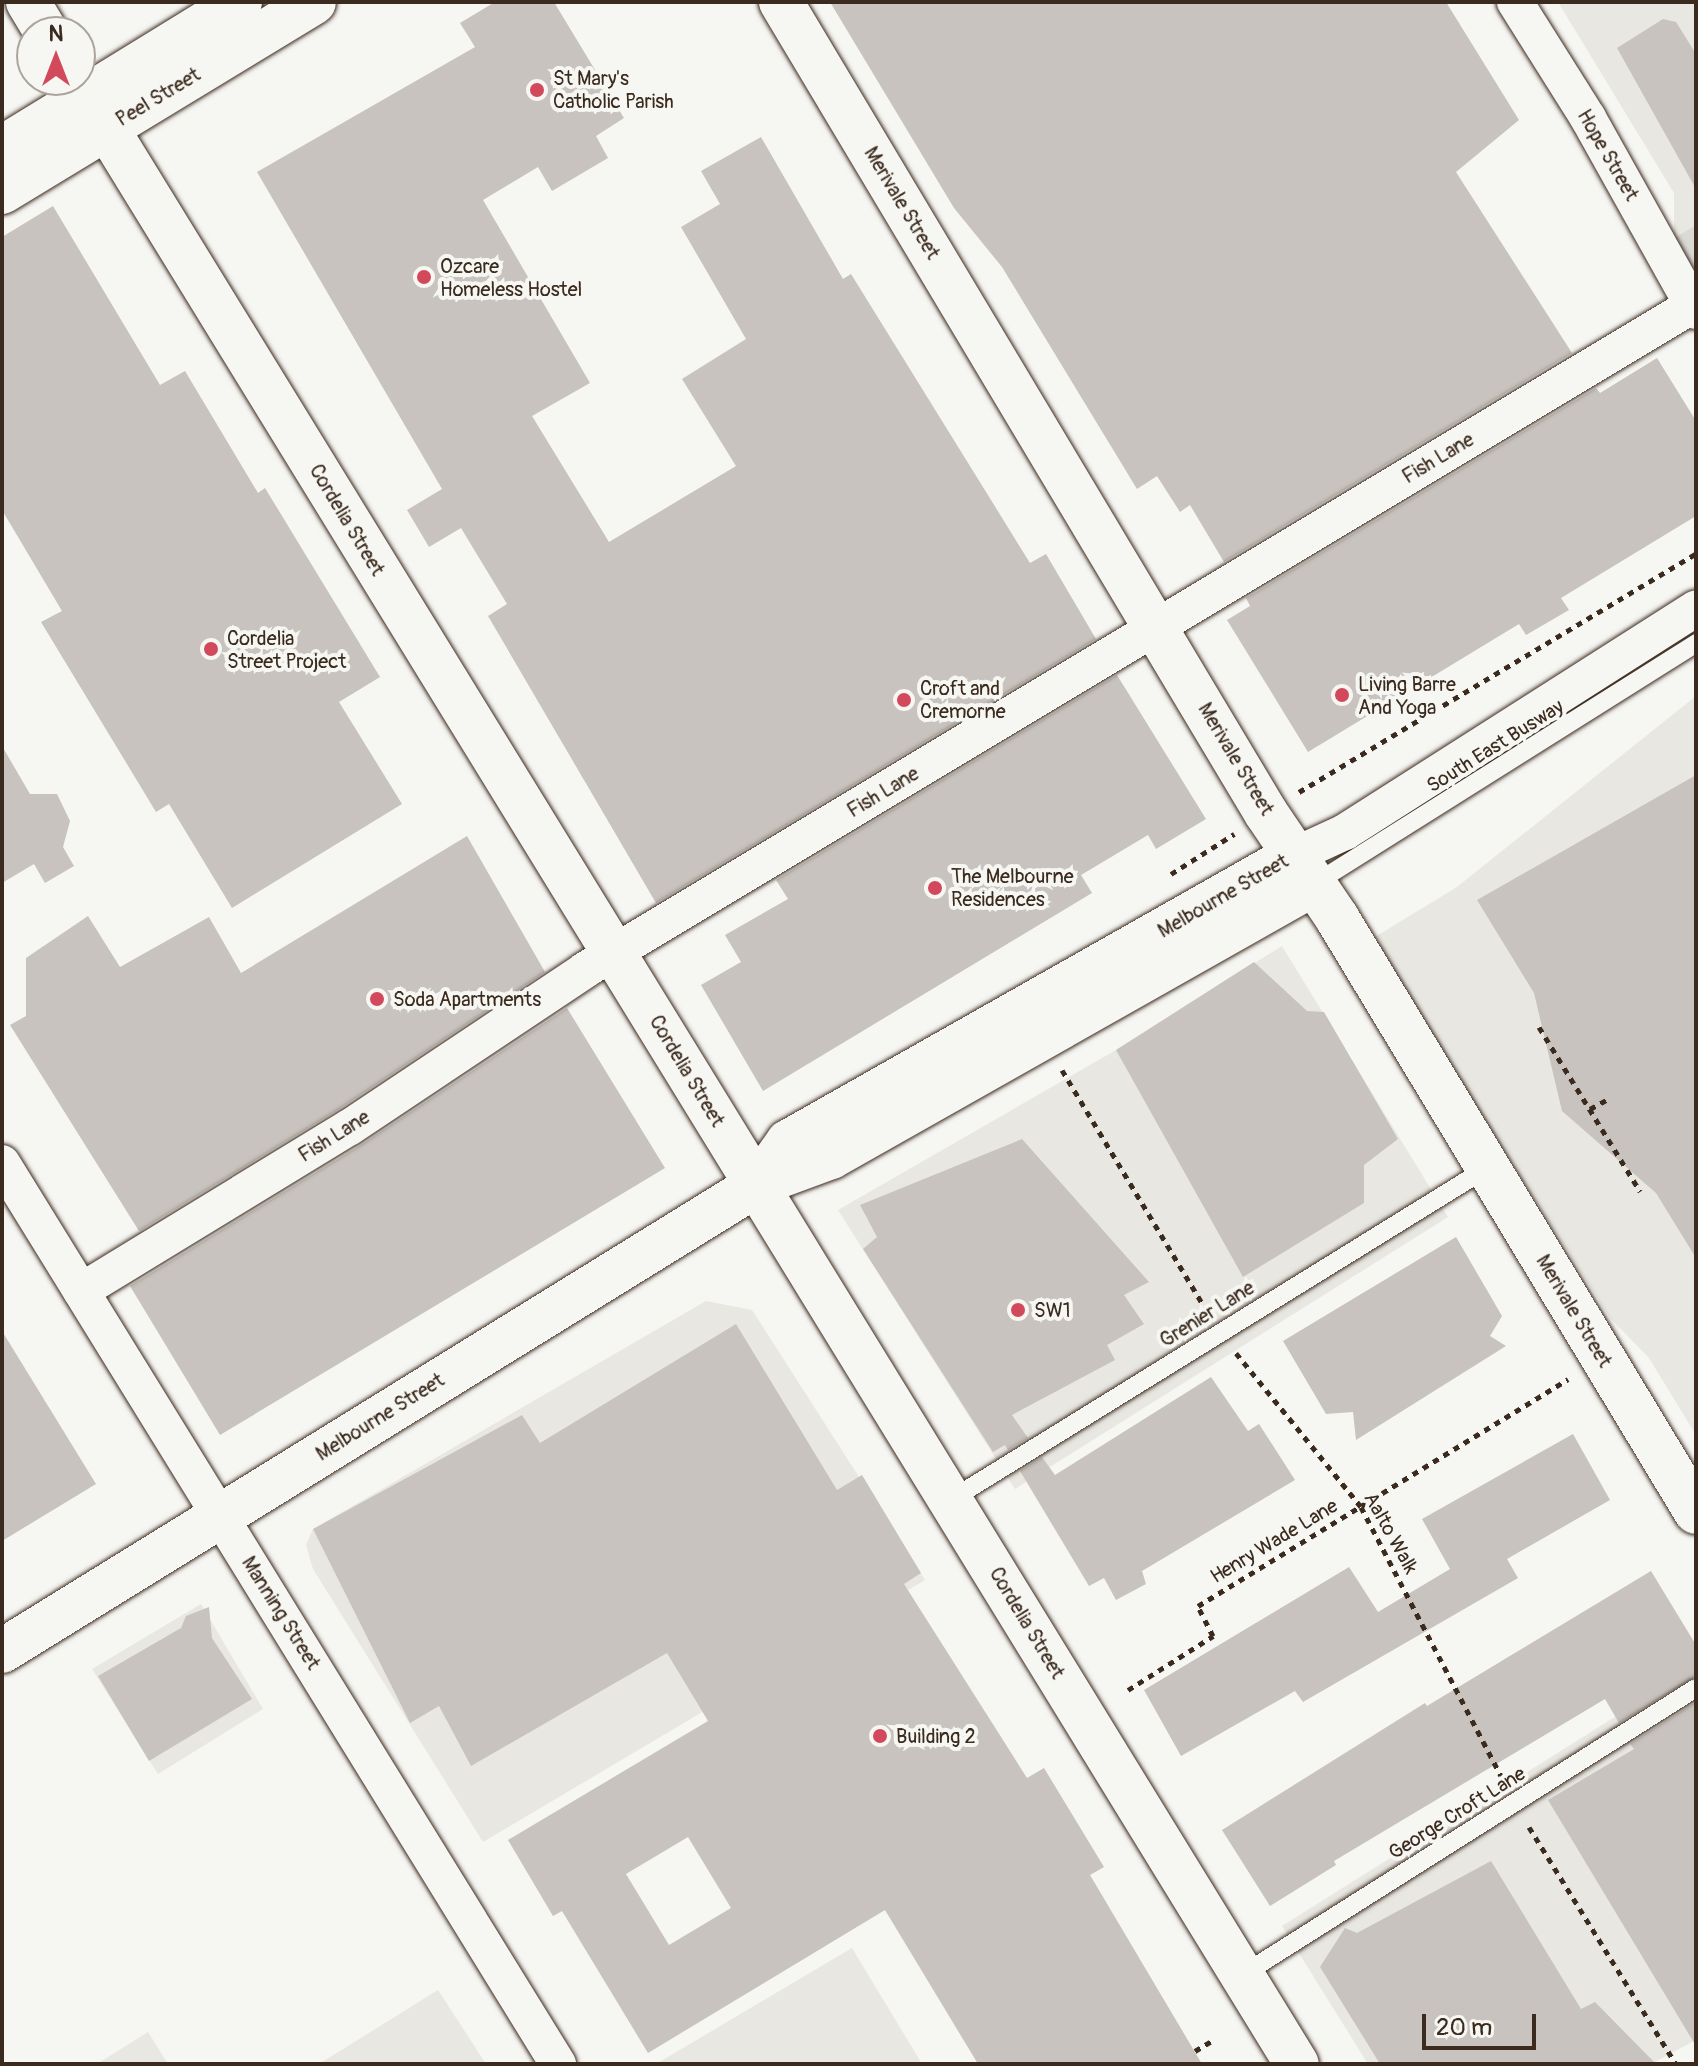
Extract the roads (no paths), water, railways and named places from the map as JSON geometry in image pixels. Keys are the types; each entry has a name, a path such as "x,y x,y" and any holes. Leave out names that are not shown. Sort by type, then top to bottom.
{"main road":[{"name":"Peel Street","path":"2,192 90,101 240,2"},
{"name":"Peel Street","path":"2,148 90,101 314,2"},
{"name":"Merivale Street","path":"781,2 1696,1512"},
{"name":"Cordelia Street","path":"90,101 1297,2064"},
{"name":"Melbourne Street","path":"2,1651 758,1184 805,1170 1042,1042 1305,870"},
{"name":"Melbourne Street","path":"758,1184 788,1142 1305,870"}],"street":[{"name":"Hope Street","path":"1515,2 1685,267 1694,308"},
{"name":"Fish Lane","path":"81,1291 350,1127 616,952 1157,626 1694,308"},
{"name":"Melbourne Street","path":"1305,870 1345,832 1696,618"},
{"name":"Manning Street","path":"2,1163 558,2064"}],"lane":[{"name":"Grenier Lane","path":"952,1499 1487,1168"},
{"name":"George Croft Lane","path":"1242,1975 1696,1688"}],"place":[{"name":"St Mary's Catholic Parish","path":"537,90"},
{"name":"Ozcare Homeless Hostel","path":"424,277"},
{"name":"Cordelia Street Project","path":"211,649"},
{"name":"Living Barre And Yoga","path":"1342,695"},
{"name":"Croft and Cremorne","path":"904,700"},
{"name":"The Melbourne Residences","path":"935,888"},
{"name":"Soda Apartments","path":"377,999"},
{"name":"SW1","path":"1018,1310"},
{"name":"Building 2","path":"880,1736"}]}
